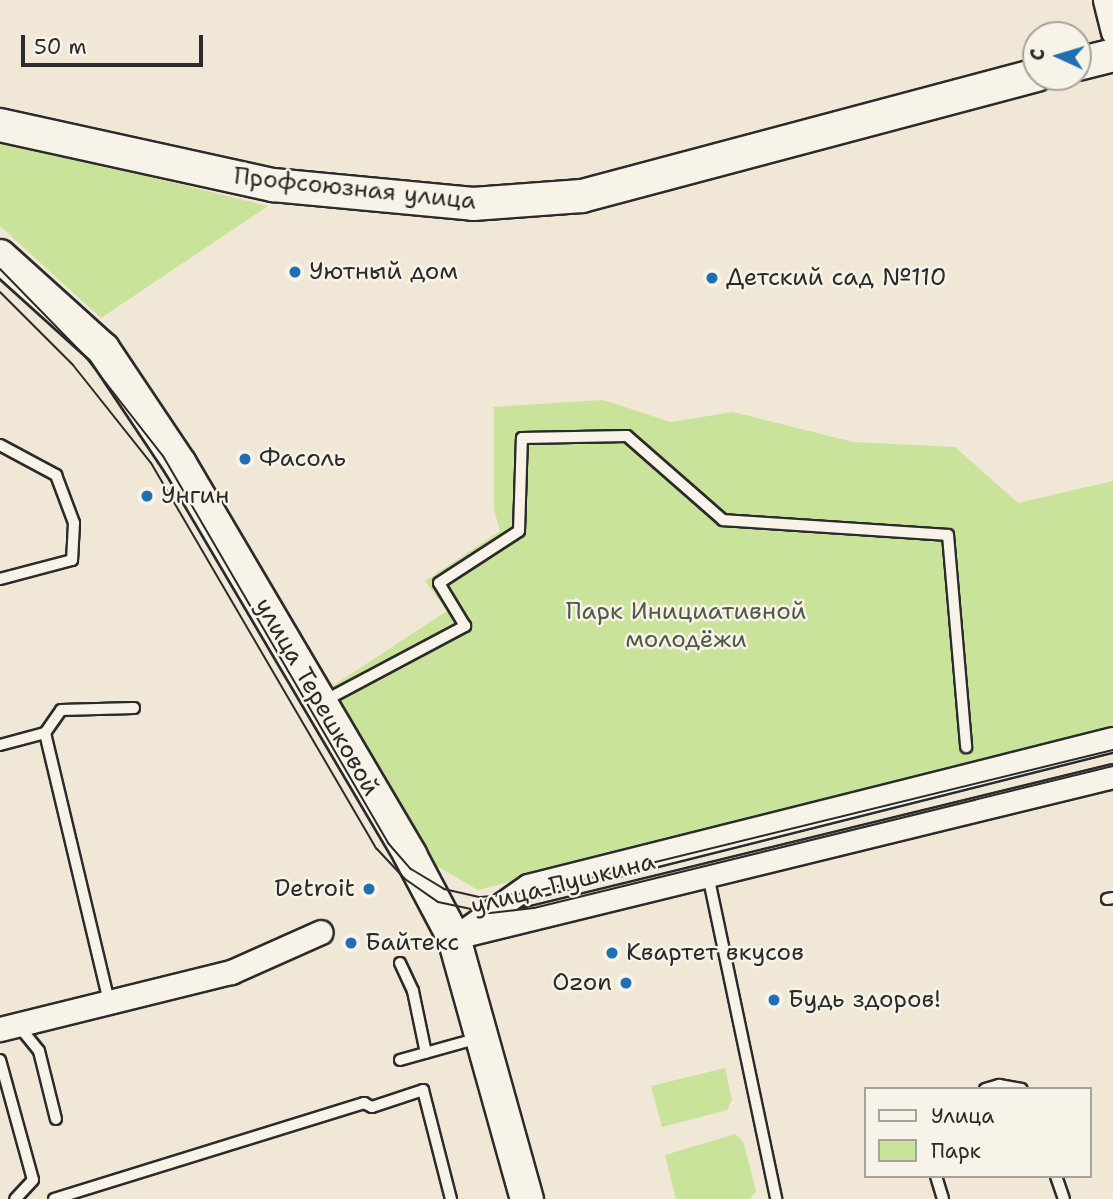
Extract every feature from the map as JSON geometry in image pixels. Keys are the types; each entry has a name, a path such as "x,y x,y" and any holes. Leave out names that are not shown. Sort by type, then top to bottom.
{"street":[{"path":"1105,0 1113,32"},
{"path":"1092,60 1113,55"},
{"name":"Профсоюзная улица","path":"0,125 273,185 473,204 582,196 1022,79"},
{"name":"улица Терешковой","path":"0,256 103,349 180,464 454,937 527,1199"},
{"name":"улица Пушкина","path":"454,937 528,886 1113,739"},
{"name":"улица Пушкина","path":"454,937 1113,776"},
{"path":"9,1027 231,972 321,932"}],"lane":[{"path":"320,703 466,626 439,583 519,531 522,438 627,436 723,520 948,535 966,747"},
{"path":"0,445 56,475 74,523 72,560 0,579"},
{"path":"0,745 44,733 61,710 134,708"},
{"path":"44,733 109,1002"},
{"path":"708,875 776,1199"},
{"path":"400,962 412,991 426,1053"},
{"path":"9,1027 39,1051 56,1119"},
{"path":"400,1060 482,1038"},
{"path":"0,1060 33,1180 15,1199"},
{"path":"991,1087 999,1084 1013,1087"},
{"path":"54,1199 364,1103 372,1107 423,1090 451,1199"},
{"path":"937,1178 943,1199"},
{"path":"1057,1178 1064,1199"}],"green space":[{"path":"0,140 268,206 101,318 0,226"},
{"name":"Парк Инициативной молодёжи","path":"603,400 671,422 733,412 853,442 955,447 1018,503 1113,481 1113,728 478,890 435,865 331,687 447,611 425,581 500,531 494,509 494,407"},
{"path":"725,1068 732,1100 727,1110 662,1127 651,1086"},
{"path":"735,1134 743,1141 756,1191 750,1199 676,1199 665,1155"}],"tram line":[{"path":"0,269 84,355 163,456 388,843 411,869 444,889 480,897 529,893 1113,750"},
{"path":"0,292 73,365 151,463 377,849 405,879 438,902 490,913 534,908 1113,766"}],"place":[{"name":"Уютный дом","path":"295,272"},
{"name":"Детский сад №110","path":"712,278"},
{"name":"Фасоль","path":"245,459"},
{"name":"Унгин","path":"147,496"},
{"name":"Detroit","path":"369,889"},
{"name":"Байтекс","path":"351,943"},
{"name":"Квартет вкусов","path":"612,953"},
{"name":"Ozon","path":"626,983"},
{"name":"Будь здоров!","path":"774,1000"}]}
